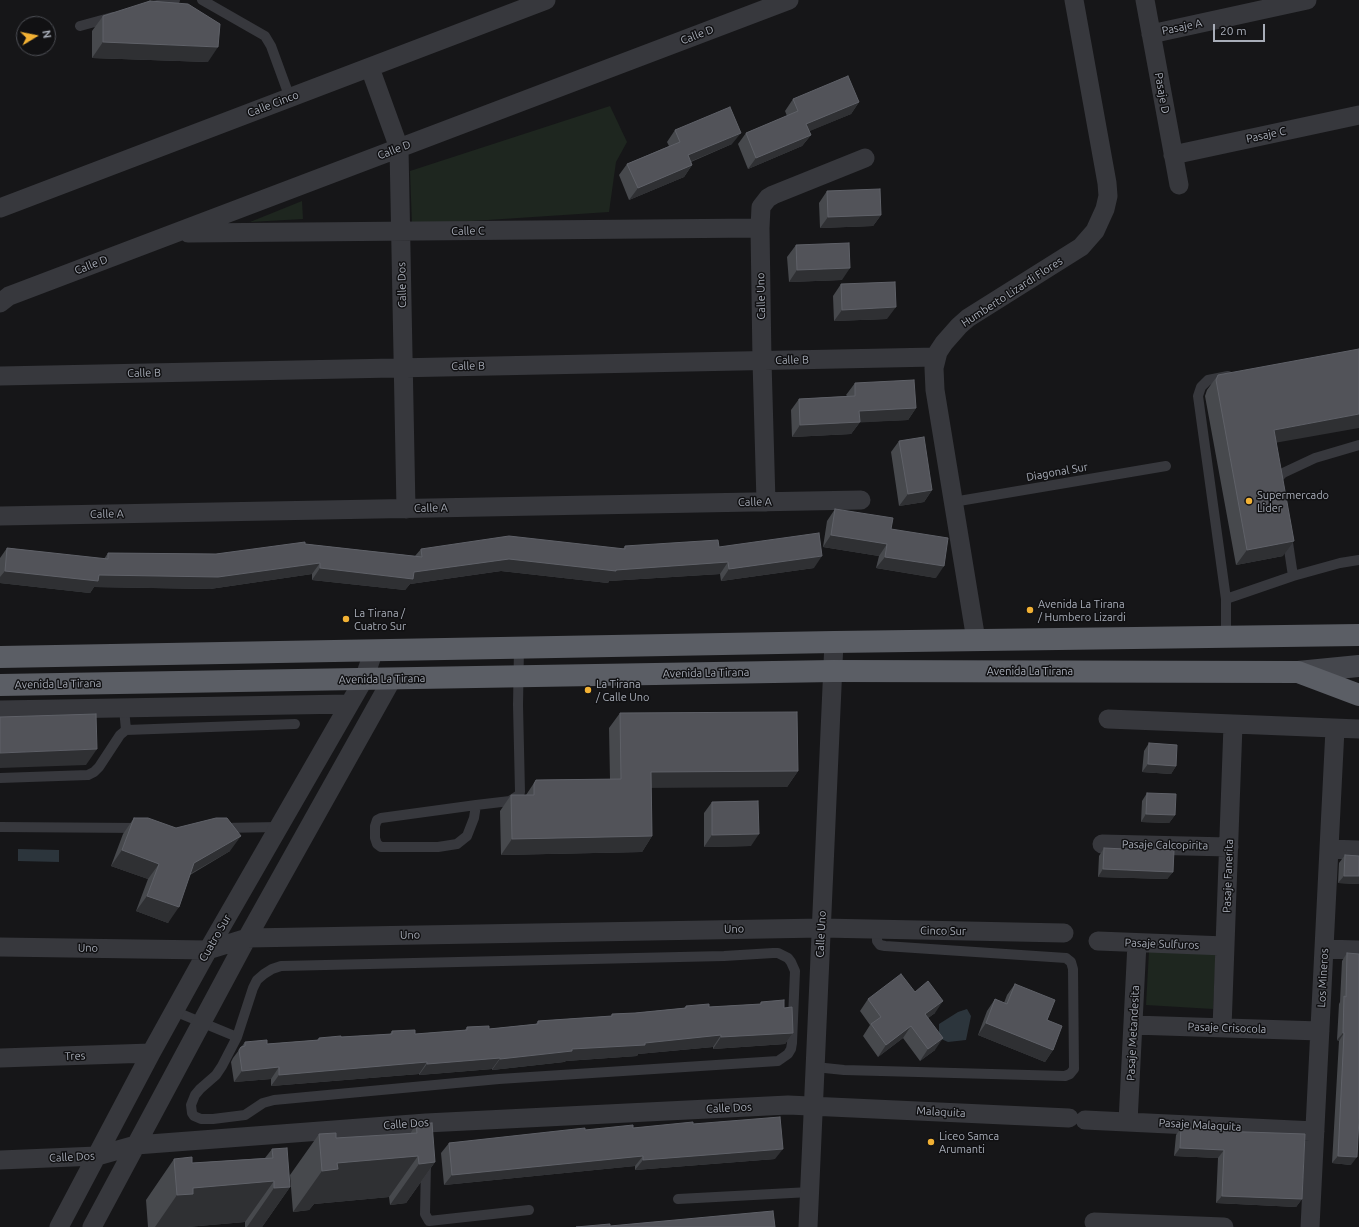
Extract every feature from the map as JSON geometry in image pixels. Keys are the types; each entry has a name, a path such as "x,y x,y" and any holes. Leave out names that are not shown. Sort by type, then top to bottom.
{"highway":[{"path":"0,657 834,642 1359,635"},
{"name":"Avenida La Tirana","path":"0,685 833,671 1298,672 1359,695"}],"main road":[{"path":"1298,672 1359,666"}],"street":[{"name":"Calle Cinco","path":"0,208 546,0"},
{"name":"Calle D","path":"0,303 9,296 789,0"},
{"name":"Humberto Lizardi Flores","path":"976,640 935,390 934,368 936,357 941,348 951,334 968,318 1081,247 1095,231 1105,209 1108,196 1107,183 1074,0"},
{"name":"Pasaje D","path":"1146,0 1179,185"},
{"name":"Pasaje A","path":"1151,34 1307,0"},
{"name":"Calle Dos","path":"370,68 399,148 406,509"},
{"name":"Pasaje C","path":"1173,155 1359,115"},
{"name":"Calle Uno","path":"766,502 762,361 761,207 768,198 864,158"},
{"name":"Calle C","path":"175,233 760,228"},
{"name":"Calle B","path":"0,376 936,357"},
{"name":"Calle A","path":"0,516 861,500"},
{"name":"Calle Uno","path":"808,1227 834,642"},
{"name":"Cuatro Sur","path":"59,1227 174,1011 364,679 374,650"},
{"path":"92,1227 201,1022 392,679"},
{"path":"0,710 349,704"},
{"path":"1108,719 1359,729"},
{"name":"Pasaje Fanerita","path":"1222,1028 1233,725"},
{"name":"Los Mineros","path":"1310,1227 1335,729"},
{"name":"Pasaje Calcopirita","path":"1102,844 1229,847"},
{"path":"1329,850 1359,850"},
{"name":"Cinco Sur","path":"822,928 1064,933"},
{"name":"Uno","path":"0,947 208,950 247,938 822,928"},
{"name":"Pasaje Sulfuros","path":"1098,941 1225,946"},
{"name":"Pasaje Metandesita","path":"1128,1122 1137,943"},
{"path":"1324,949 1359,950"},
{"name":"Pasaje Crisocola","path":"1133,1025 1320,1031"},
{"name":"Tres","path":"0,1058 151,1053"},
{"name":"Calle Dos","path":"0,1160 97,1156 136,1145 788,1105 813,1106"},
{"name":"Malaquita","path":"813,1106 1077,1119"},
{"name":"Pasaje Malaquita","path":"1077,1119 1315,1130"},
{"path":"1094,1222 1224,1227"}],"lane":[{"path":"146,8 175,0"},
{"path":"202,0 265,36 271,46 290,98"},
{"path":"80,26 124,14"},
{"path":"1226,636 1226,599 1198,396 1201,387 1208,380 1238,374"},
{"path":"1280,494 1277,479 1283,472 1315,458 1359,445"},
{"name":"Diagonal Sur","path":"953,502 1166,466"},
{"path":"1285,524 1293,576"},
{"path":"1226,599 1293,576 1340,563 1359,560"},
{"path":"476,805 474,818 467,836 457,844 438,847 382,847 377,844 375,838 375,826 376,820 381,818 476,805 510,801 519,795 519,648"},
{"path":"124,708 126,730"},
{"path":"0,778 88,775 99,767 120,735 126,730 295,724"},
{"path":"0,827 150,828"},
{"path":"214,828 279,827"},
{"path":"815,1067 844,1070 1065,1076 1070,1074 1074,1069 1073,969 1071,962 1066,958 885,946 880,945 877,941 877,929"},
{"path":"778,953 788,958 795,971 791,1049 788,1054 778,1061 499,1079 274,1100 263,1103 245,1115 205,1119 197,1118 194,1116 191,1109 193,1099 200,1089 216,1075 237,1037 257,980 272,969 281,966 724,956 778,953"},
{"path":"174,1011 237,1037"},
{"path":"426,1153 425,1214 429,1221 529,1210"},
{"path":"678,1199 810,1192"}],"shaded area":[{"path":"610,106 627,142 616,162 609,212 412,225 410,171"},
{"path":"302,201 303,219 250,222"},
{"path":"18,849 59,850 59,862 18,861"},
{"path":"1149,951 1216,954 1213,1009 1146,1005"},
{"path":"967,1009 971,1016 966,1040 948,1042 939,1038 939,1024 958,1012"}],"building":[{"path":"150,1 188,4 220,24 218,47 103,42 103,16"},
{"path":"848,76 859,102 806,124 811,135 756,158 746,133 798,111 793,99"},
{"path":"730,107 741,133 688,155 692,165 638,188 627,164 680,142 675,130"},
{"path":"880,189 881,215 828,217 827,191"},
{"path":"849,243 850,268 797,270 796,245"},
{"path":"895,282 896,307 842,310 841,284"},
{"name":"Supermercado Lider","path":"1359,349 1359,414 1274,430 1294,541 1247,550 1216,380 1218,375"},
{"path":"914,380 916,408 859,411 860,422 800,425 799,399 855,396 855,383"},
{"path":"924,437 932,490 908,494 899,441"},
{"path":"835,509 893,518 891,529 948,538 944,566 885,557 887,544 831,535"},
{"path":"819,533 822,556 729,569 728,562 616,571 509,559 414,572 413,579 320,568 320,563 218,577 99,575 98,581 5,571 7,548 108,559 108,553 216,554 305,542 305,544 422,557 421,549 509,536 625,549 625,546 718,540 719,547"},
{"path":"797,712 798,771 651,772 652,836 512,839 511,795 534,795 534,784 536,780 621,779 620,713"},
{"path":"96,714 97,749 0,753 0,717"},
{"path":"1149,743 1177,745 1176,766 1148,764"},
{"path":"1147,793 1176,794 1175,815 1146,814"},
{"path":"758,801 759,834 712,835 712,802"},
{"path":"134,818 148,818 176,828 216,818 227,818 241,836 194,863 179,907 147,896 159,864 122,850"},
{"path":"1104,848 1174,850 1173,872 1103,869"},
{"path":"1345,855 1359,856 1359,876 1344,876"},
{"path":"1347,953 1359,954 1359,1118 1357,1157 1338,1156"},
{"path":"901,974 915,992 928,981 943,1001 925,1014 943,1038 928,1049 911,1026 886,1045 871,1024 881,1017 868,999"},
{"path":"1015,984 1055,1000 1047,1020 1062,1026 1053,1050 986,1023 995,999 1007,1004"},
{"path":"784,1000 784,1008 792,1007 793,1033 721,1037 721,1035 645,1043 645,1045 572,1049 572,1051 500,1059 427,1064 427,1062 279,1075 279,1067 242,1071 239,1050 241,1047 245,1046 245,1042 267,1040 267,1044 319,1040 319,1038 341,1036 392,1034 392,1031 415,1030 415,1034 467,1030 467,1027 489,1026 489,1029 538,1024 538,1021 612,1016 612,1014 686,1008 686,1006 709,1004 709,1007 761,1004 761,1002"},
{"path":"780,1117 783,1149 643,1160 643,1156 452,1175 449,1143 585,1128 585,1130 633,1125 633,1128 693,1122 693,1124"},
{"path":"432,1123 435,1162 419,1164 418,1156 337,1163 338,1169 322,1171 319,1134 336,1133 336,1138 417,1133 416,1124"},
{"path":"1181,1128 1217,1129 1217,1131 1305,1134 1302,1199 1222,1196 1224,1150 1180,1148"},
{"path":"287,1148 290,1187 274,1188 274,1181 193,1188 193,1194 177,1195 174,1159 192,1157 192,1163 273,1158 272,1149"},
{"path":"773,1211 775,1227 576,1227 610,1224 610,1226"}],"place":[{"name":"Supermercado Lider","path":"1249,501"},
{"name":"Avenida La Tirana / Humbero Lizardi","path":"1030,610"},
{"name":"La Tirana / Cuatro Sur","path":"346,619"},
{"name":"La Tirana / Calle Uno","path":"588,690"},
{"name":"Liceo Samca Arumanti","path":"931,1142"}]}
